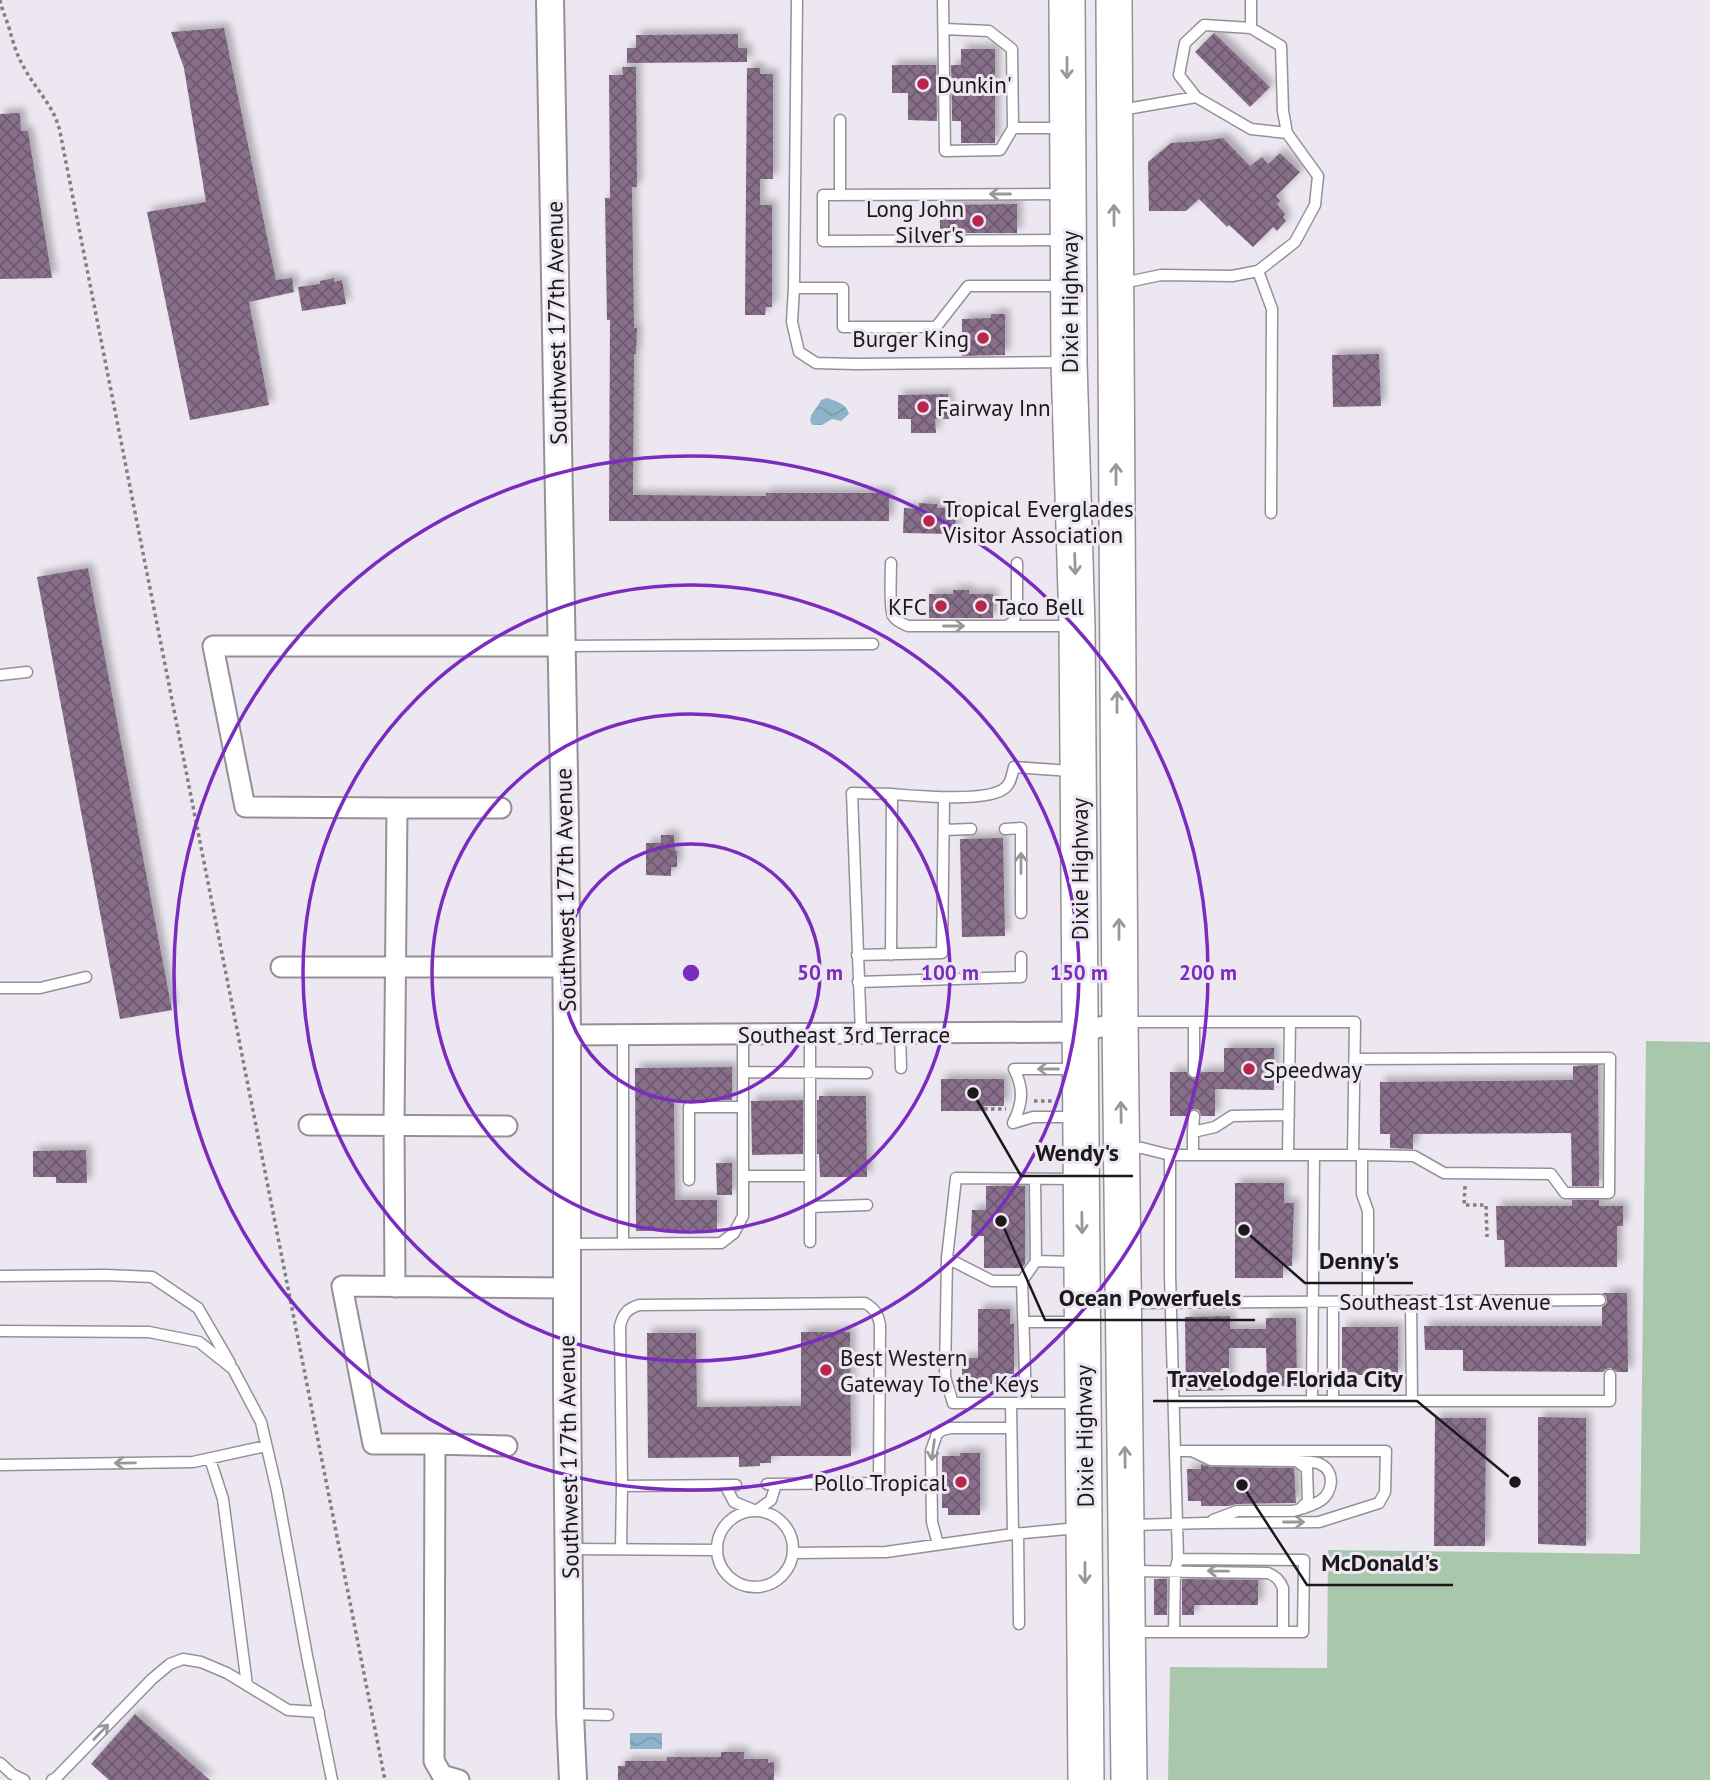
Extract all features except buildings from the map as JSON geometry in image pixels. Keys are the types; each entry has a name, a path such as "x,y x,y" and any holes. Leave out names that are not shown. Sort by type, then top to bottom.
{"highway":[{"name":"Dixie Highway","path":"1067,0 1069,362 1077,626 1081,1032 1081,1069 1069,1109 1082,1179 1084,1403 1106,1527 1127,1570 1129,1780"},
{"name":"Dixie Highway","path":"1086,1780 1123,1303 1114,0"}],"main road":[{"name":"Southwest 177th Avenue","path":"551,0 567,1035 566,1288 573,1780"}],"street":[{"path":"501,808 245,807 213,646 561,646"},
{"path":"395,1287 397,808"},
{"path":"281,967 566,967"},
{"name":"Southeast 3rd Terrace","path":"567,1035 1081,1032 1120,1022"},
{"path":"309,1125 507,1126"},
{"path":"507,1446 373,1444 342,1286 566,1288"},
{"path":"435,1444 434,1761 442,1775 458,1780"}],"lane":[{"path":"797,0 792,322 799,352 816,363 1069,362"},
{"path":"943,0 945,151 1000,150 1013,128 1012,49 989,31 944,29"},
{"path":"1251,0 1251,28"},
{"path":"1115,284 1161,275 1232,276 1258,271 1295,242 1315,205 1318,176 1287,133 1283,111 1281,46 1251,28 1204,24 1185,43 1179,75 1196,97 1251,130 1287,133"},
{"path":"1114,111 1196,97"},
{"path":"840,120 840,195"},
{"path":"1013,128 1068,128"},
{"path":"1068,194 823,195 823,242 1069,240"},
{"path":"1258,271 1272,309 1271,513"},
{"path":"794,288 844,288 843,327 936,327 968,286 1069,286"},
{"path":"891,563 893,616 908,626 1077,626"},
{"path":"1007,626 1013,622 1017,611 1017,564"},
{"path":"561,646 873,644"},
{"path":"0,675 27,672"},
{"path":"861,1034 852,793 944,798 999,793 1008,786 1014,767 1079,771"},
{"path":"891,954 892,794"},
{"path":"857,955 942,953 944,798"},
{"path":"1005,829 1021,828 1021,913"},
{"path":"944,830 971,829"},
{"path":"858,982 1021,977 1021,957"},
{"path":"0,988 40,988 86,977"},
{"path":"1120,1022 1355,1022 1358,1155 1362,1194 1368,1211 1368,1302"},
{"path":"1194,1022 1194,1072"},
{"path":"1288,1155 1290,1022"},
{"path":"566,1244 721,1243 734,1233 743,1216 743,1034"},
{"path":"810,1034 810,1242"},
{"path":"900,1034 901,1068"},
{"path":"623,1035 623,1243"},
{"path":"1122,1147 1170,1154 1414,1156 1444,1173 1551,1174 1565,1193 1609,1193 1610,1058 1355,1059"},
{"path":"1069,1109 1013,1123 1022,1101 1022,1090 1014,1069 1081,1069"},
{"path":"743,1072 867,1073"},
{"path":"689,1180 689,1107 743,1107"},
{"path":"1192,1132 1215,1127 1231,1116 1289,1115"},
{"path":"1193,1154 1194,1116"},
{"path":"1170,1154 1170,1275 1178,1559 1175,1571 1174,1632"},
{"path":"1312,1401 1314,1155"},
{"path":"743,1176 810,1176"},
{"path":"1082,1179 956,1178 947,1258 945,1377 953,1403 1084,1403"},
{"path":"1026,1403 1022,1281 1037,1261 1035,1179"},
{"path":"810,1207 867,1205"},
{"path":"947,1258 992,1280 1022,1281"},
{"path":"1037,1261 1083,1262"},
{"path":"0,1276 152,1277 198,1308 261,1422 277,1491 332,1780"},
{"name":"Southeast 1st Avenue","path":"1123,1303 1600,1300"},
{"path":"1410,1301 1412,1401"},
{"path":"1333,1302 1333,1401"},
{"path":"621,1548 620,1326 622,1317 629,1308 639,1305 865,1303 878,1315 879,1483 772,1484 771,1500 756,1511 733,1518 724,1527 719,1538 719,1562 726,1573 747,1586 760,1587 772,1583 790,1565 793,1553 788,1529 769,1513 756,1511 734,1502 730,1485 622,1486"},
{"path":"1024,1322 1083,1322"},
{"path":"0,1331 149,1332 199,1342 233,1369"},
{"path":"1174,1402 1610,1401 1610,1375"},
{"path":"1011,1403 1019,1624"},
{"path":"938,1544 932,1522 931,1451 937,1434 951,1428 1011,1428"},
{"path":"0,1465 193,1462 267,1446"},
{"path":"1192,1450 1211,1461 1319,1463 1327,1469 1331,1477 1328,1494 1320,1501 1300,1509 1237,1511 1206,1523"},
{"path":"793,1553 886,1552 1015,1533 1106,1527 1176,1523 1319,1522 1379,1503 1385,1492 1385,1451 1176,1451"},
{"path":"209,1459 223,1499 247,1685"},
{"path":"1297,1461 1307,1468 1308,1473 1308,1501 1300,1509"},
{"path":"569,1549 717,1550"},
{"path":"1128,1632 1303,1632 1304,1560 1178,1559"},
{"path":"1127,1570 1261,1572 1275,1575 1283,1588 1283,1632"},
{"path":"52,1780 152,1678 170,1664 183,1659 201,1662 219,1670 288,1710 318,1712"},
{"path":"570,1714 608,1715"},
{"path":"0,1763 24,1780"}],"path":[{"path":"0,0 16,54 52,109 60,132 385,1780"},
{"path":"984,1109 1007,1109 1007,1101"},
{"path":"1027,1101 1069,1109"},
{"path":"1466,1173 1464,1205 1486,1205 1487,1237"}],"green space":[{"path":"1646,1041 1710,1042 1710,1780 1168,1780 1170,1667 1327,1668 1328,1550 1640,1554"}],"water":[{"path":"827,398 844,405 849,414 841,421 832,419 822,425 812,425 811,415 821,400"},
{"path":"630,1733 662,1733 662,1749 630,1749"}],"place":[{"name":"Dunkin'","path":"923,84"},
{"name":"Long John Silver's","path":"978,221"},
{"name":"Burger King","path":"983,338"},
{"name":"Fairway Inn","path":"923,407"},
{"name":"Tropical Everglades Visitor Association","path":"929,521"},
{"name":"KFC","path":"941,606"},
{"name":"Taco Bell","path":"981,606"},
{"name":"Speedway","path":"1249,1069"},
{"name":"Wendy's","path":"973,1093"},
{"name":"Ocean Powerfuels","path":"1001,1221"},
{"name":"Denny's","path":"1244,1230"},
{"name":"Best Western Gateway To the Keys","path":"826,1370"},
{"name":"Pollo Tropical","path":"961,1482"},
{"name":"Travelodge Florida City","path":"1515,1482"},
{"name":"McDonald's","path":"1242,1485"}]}
